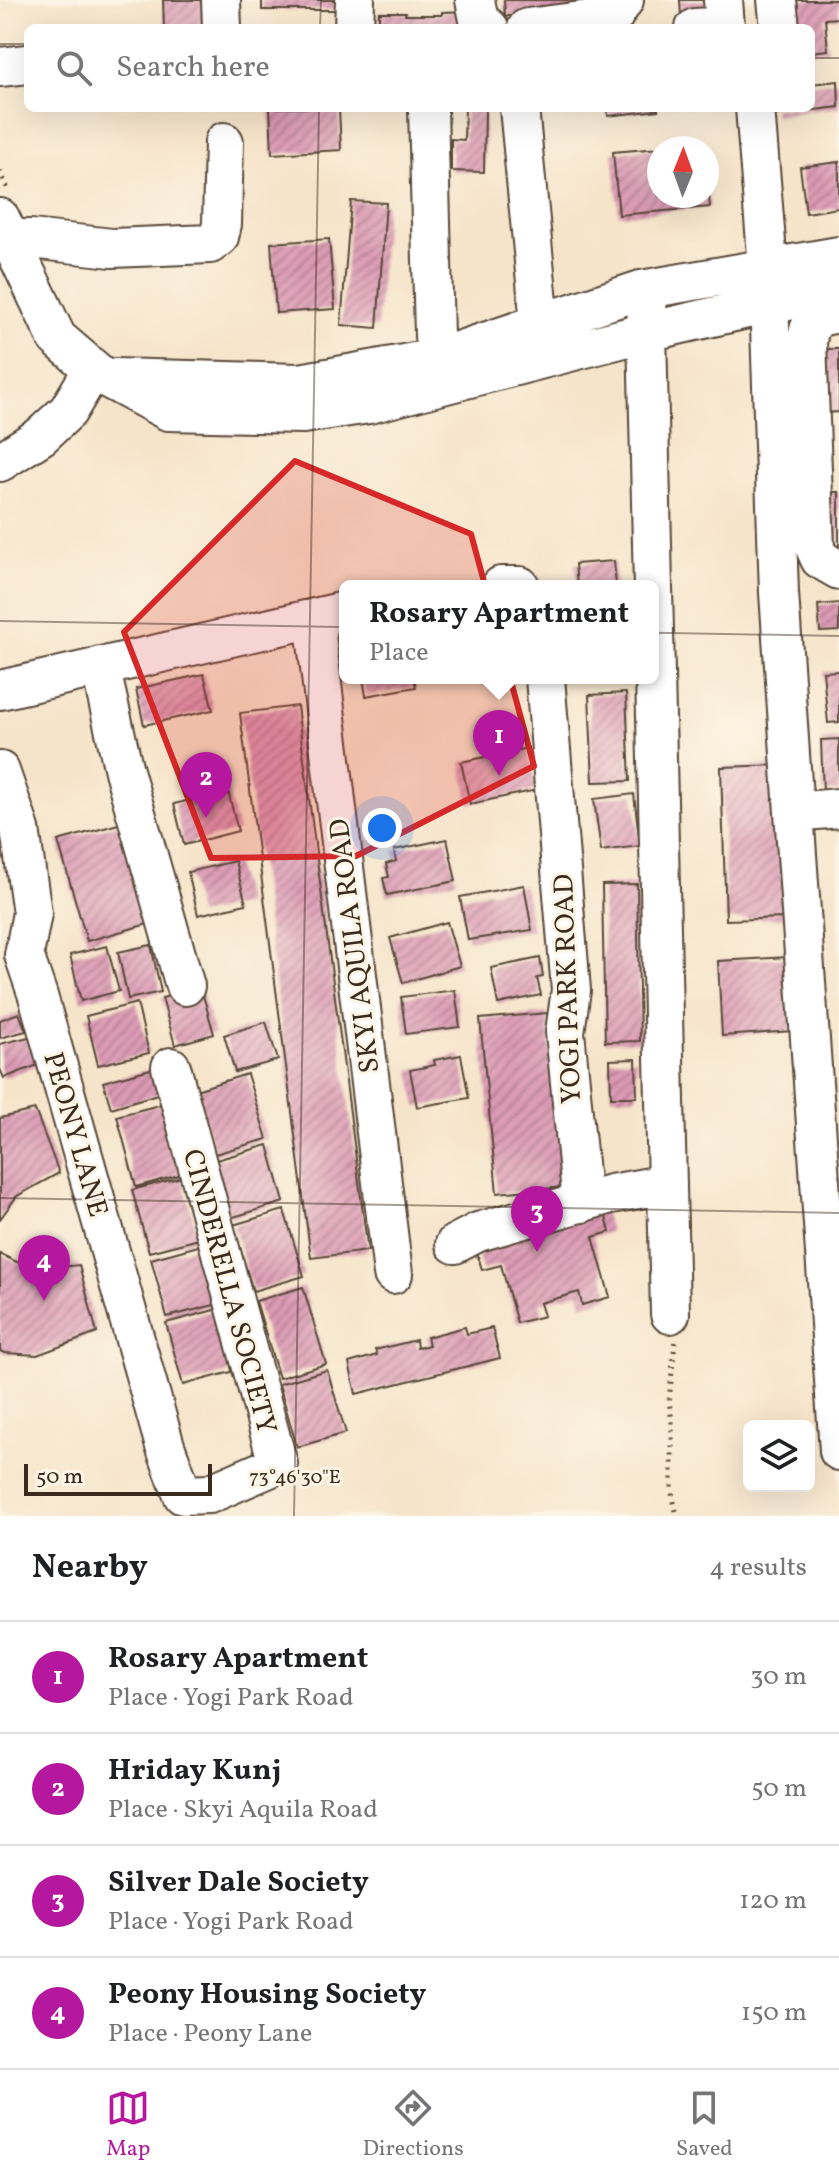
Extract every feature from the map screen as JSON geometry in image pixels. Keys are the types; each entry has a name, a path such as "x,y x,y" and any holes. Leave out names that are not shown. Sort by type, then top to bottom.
{"street":[{"path":"221,0 222,24"},
{"path":"354,24 355,0"},
{"path":"475,0 479,20 484,24"},
{"path":"558,24 613,17 624,0"},
{"path":"723,0 725,24"},
{"path":"746,0 748,24"},
{"path":"777,0 780,24"},
{"path":"0,67 24,64"},
{"path":"428,112 437,358"},
{"path":"519,112 540,323"},
{"path":"755,112 768,286 779,573 834,1332 839,1451"},
{"path":"10,234 112,248 210,244 219,237 222,224 224,142"},
{"path":"10,234 57,338 102,373 168,411 303,414 369,404 647,332 839,256"},
{"path":"102,373 300,383 437,358 646,289 768,286 839,293"},
{"path":"646,289 653,580"},
{"path":"839,313 817,317 809,330 807,342 815,548 820,559 839,570"},
{"path":"0,462 41,436 102,373"},
{"path":"779,573 839,570"},
{"path":"0,690 330,615"},
{"name":"SKYI AQUILA ROAD","path":"330,615 393,1274"},
{"path":"100,666 128,785 185,986"},
{"name":"YOGI PARK ROAD","path":"546,684 571,990 565,1032 581,1195"},
{"path":"655,684 670,1314"},
{"name":"PEONY LANE","path":"0,771 20,829 32,913 12,948 38,996 165,1446 183,1495"},
{"path":"794,812 839,808"},
{"name":"CINDERELLA SOCIETY","path":"171,1067 278,1464 209,1494 183,1495"},
{"path":"455,1244 478,1232 581,1195 667,1184"}],"path":[{"path":"0,171 10,234"},
{"path":"670,1314 675,1339 669,1378 672,1493 677,1516"}],"highlighted area":[{"path":"295,461 471,534 534,766 356,856 211,858 124,632"}],"building":[{"path":"163,0 212,0 214,24 164,24"},
{"path":"262,0 336,0 336,10 262,10"},
{"path":"504,0 590,0 590,15 505,16"},
{"path":"680,0 718,0 719,13 681,17"},
{"path":"782,0 839,0 839,18 825,19 828,50 815,52 815,24 784,24"},
{"path":"470,11 470,24 379,24 379,12 442,15 442,12"},
{"path":"838,81 839,107 815,110 815,84"},
{"path":"270,112 339,112 341,150 272,154"},
{"path":"465,112 485,112 484,172 451,171 451,139 464,140"},
{"path":"608,112 641,112 608,116"},
{"path":"647,149 647,208 699,208 619,215 613,152"},
{"path":"839,162 839,208 806,213 800,167"},
{"path":"351,201 386,203 377,328 341,325"},
{"path":"329,239 335,309 276,313 271,243"},
{"path":"821,349 839,349 839,412 822,413"},
{"path":"831,492 839,492 839,557 832,557"},
{"path":"614,561 616,580 576,580 575,564"},
{"path":"839,603 839,631 820,632 818,605"},
{"path":"839,671 839,722 828,723 823,672"},
{"path":"204,674 213,710 144,725 136,689"},
{"path":"364,684 415,684 416,687 366,696"},
{"path":"626,693 630,781 593,782 589,695"},
{"path":"297,706 368,1251 311,1258 240,713"},
{"path":"839,739 839,792 823,792 821,740"},
{"path":"528,748 537,790 470,804 461,762"},
{"path":"782,765 786,918 726,920 721,767"},
{"path":"228,791 238,831 184,845 174,804"},
{"path":"634,794 640,846 601,851 594,799"},
{"path":"122,823 151,923 87,941 58,841"},
{"path":"447,839 456,881 387,895 383,878 389,877 386,864 396,861 394,850"},
{"path":"235,861 246,904 198,915 188,872"},
{"path":"637,884 640,1041 605,1042 602,885"},
{"path":"524,885 532,930 468,940 460,897"},
{"path":"447,922 460,966 403,983 390,938"},
{"path":"151,945 161,992 128,999 118,952"},
{"path":"107,946 119,991 81,1001 70,955"},
{"path":"789,957 793,1031 722,1036 718,961"},
{"path":"540,958 543,977 537,978 541,995 498,1004 491,968"},
{"path":"201,988 214,1034 175,1045 162,998"},
{"path":"455,990 460,1027 406,1034 401,997"},
{"path":"137,1003 149,1053 98,1065 86,1016"},
{"path":"19,1013 26,1031 0,1038 0,1020"},
{"path":"547,1013 564,1187 497,1193 480,1019"},
{"path":"266,1022 278,1060 235,1072 224,1035"},
{"path":"33,1036 46,1062 4,1078 0,1069 0,1044"},
{"path":"461,1055 469,1098 417,1107 410,1070 435,1065 434,1060"},
{"path":"636,1059 637,1097 611,1097 610,1060"},
{"path":"154,1068 161,1093 111,1108 103,1082"},
{"path":"247,1074 267,1139 215,1154 196,1090"},
{"path":"163,1104 182,1174 136,1187 117,1116"},
{"path":"35,1110 59,1173 17,1196 0,1219 0,1118"},
{"path":"268,1145 284,1202 230,1218 213,1161"},
{"path":"182,1177 199,1239 149,1252 132,1190"},
{"path":"602,1202 610,1232 593,1237 610,1297 582,1305 579,1292 540,1303 544,1316 517,1323 501,1265 482,1270 473,1238"},
{"path":"284,1210 304,1276 253,1291 233,1225"},
{"path":"202,1245 218,1304 167,1317 151,1259"},
{"path":"0,1254 34,1270 79,1265 97,1333 37,1355 0,1351"},
{"path":"303,1287 326,1364 279,1378 256,1301"},
{"path":"218,1309 235,1371 183,1385 166,1323"},
{"path":"465,1327 467,1334 492,1328 500,1358 356,1394 349,1363 377,1355 375,1350 416,1340 417,1348 429,1345 427,1337"},
{"path":"327,1370 346,1433 297,1447 279,1384"}],"place":[{"name":"Rosary Apartment","path":"499,776"},
{"name":"Hriday Kunj","path":"206,818"},
{"name":"Silver Dale Society","path":"537,1252"},
{"name":"Peony Housing Society","path":"44,1301"}]}
